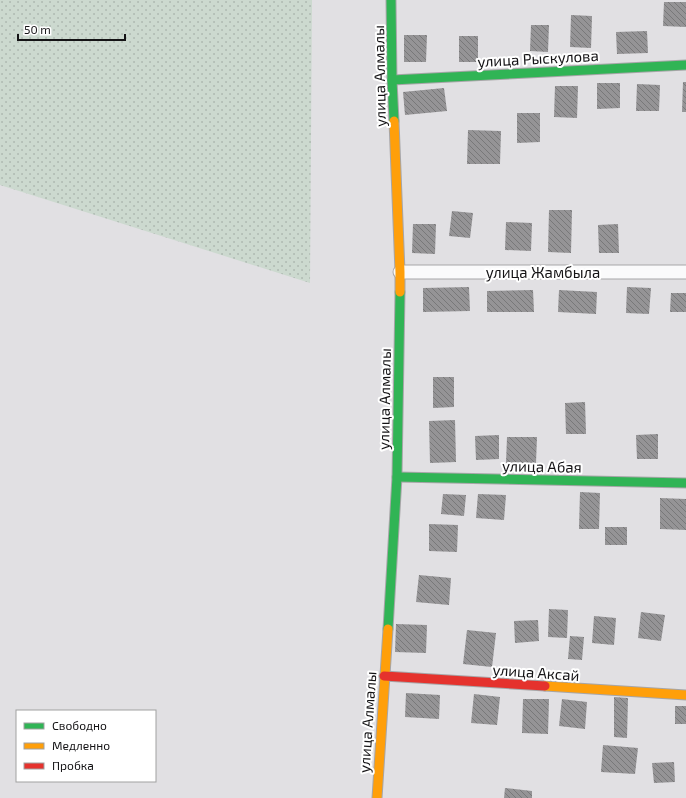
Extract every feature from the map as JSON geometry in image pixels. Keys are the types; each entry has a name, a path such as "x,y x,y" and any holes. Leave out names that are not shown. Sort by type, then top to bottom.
{"street":[{"name":"улица Алмалы","path":"377,798 397,477 400,272 392,80 391,0"},
{"name":"улица Рыскулова","path":"392,80 686,65"},
{"name":"улица Жамбыла","path":"400,272 686,272"},
{"name":"улица Абая","path":"397,477 686,483"},
{"name":"улица Аксай","path":"384,676 686,695"}],"shaded area":[{"path":"0,0 312,0 310,283 0,185"}],"building":[{"path":"664,2 686,2 686,27 663,26"},
{"path":"571,15 592,16 591,48 570,47"},
{"path":"531,25 549,25 548,52 530,51"},
{"path":"647,31 648,53 617,54 616,32"},
{"path":"404,35 427,35 426,62 404,62"},
{"path":"459,36 478,36 478,62 459,62"},
{"path":"683,82 686,82 686,112 682,112"},
{"path":"597,83 620,83 620,108 597,109"},
{"path":"637,84 660,85 659,111 636,111"},
{"path":"555,86 578,86 577,118 554,117"},
{"path":"444,88 447,111 405,115 403,92"},
{"path":"517,113 540,113 540,142 517,143"},
{"path":"468,130 501,131 500,164 467,164"},
{"path":"549,210 572,210 571,253 548,252"},
{"path":"452,211 473,213 470,238 449,236"},
{"path":"506,222 532,223 531,251 505,250"},
{"path":"413,224 436,224 435,254 412,253"},
{"path":"618,224 619,253 599,253 598,225"},
{"path":"469,287 470,311 423,312 423,288"},
{"path":"627,287 651,288 649,314 626,313"},
{"path":"533,290 534,312 487,312 487,291"},
{"path":"559,290 597,292 596,314 558,312"},
{"path":"671,293 686,293 686,312 670,312"},
{"path":"433,377 454,377 454,407 433,408"},
{"path":"585,402 586,434 566,434 565,403"},
{"path":"455,420 456,462 430,463 429,421"},
{"path":"658,434 658,459 637,459 636,435"},
{"path":"499,435 499,459 476,460 475,436"},
{"path":"507,437 537,437 536,463 506,463"},
{"path":"580,492 600,493 599,529 579,529"},
{"path":"443,494 466,495 464,516 441,514"},
{"path":"478,494 506,495 504,520 476,518"},
{"path":"660,498 686,499 686,530 660,529"},
{"path":"429,524 458,525 457,552 429,551"},
{"path":"605,527 627,527 627,545 605,545"},
{"path":"419,575 451,578 449,605 416,602"},
{"path":"549,609 568,610 567,638 548,637"},
{"path":"641,612 665,615 661,641 638,638"},
{"path":"594,616 616,618 614,645 592,643"},
{"path":"538,620 539,641 515,643 514,621"},
{"path":"396,624 427,625 426,653 395,652"},
{"path":"467,630 496,633 492,667 463,664"},
{"path":"570,636 584,637 582,660 568,659"},
{"path":"406,693 440,695 439,719 405,717"},
{"path":"474,694 500,697 497,725 471,723"},
{"path":"614,697 628,698 627,738 614,737"},
{"path":"523,699 549,699 548,734 522,733"},
{"path":"562,699 587,702 585,729 559,726"},
{"path":"675,706 686,706 686,724 675,724"},
{"path":"603,745 638,748 635,774 601,772"},
{"path":"674,762 675,782 654,783 652,763"},
{"path":"505,788 532,791 532,798 504,798"}],"traffic: fast":[{"path":"391,0 394,121"},
{"path":"392,80 686,65"},
{"path":"388,629 397,477 400,292"},
{"path":"397,477 686,483"}],"traffic: slow":[{"path":"394,121 400,292"},
{"path":"377,798 388,629"},
{"path":"545,686 686,695"}],"traffic: jam":[{"path":"384,676 545,686"}]}
